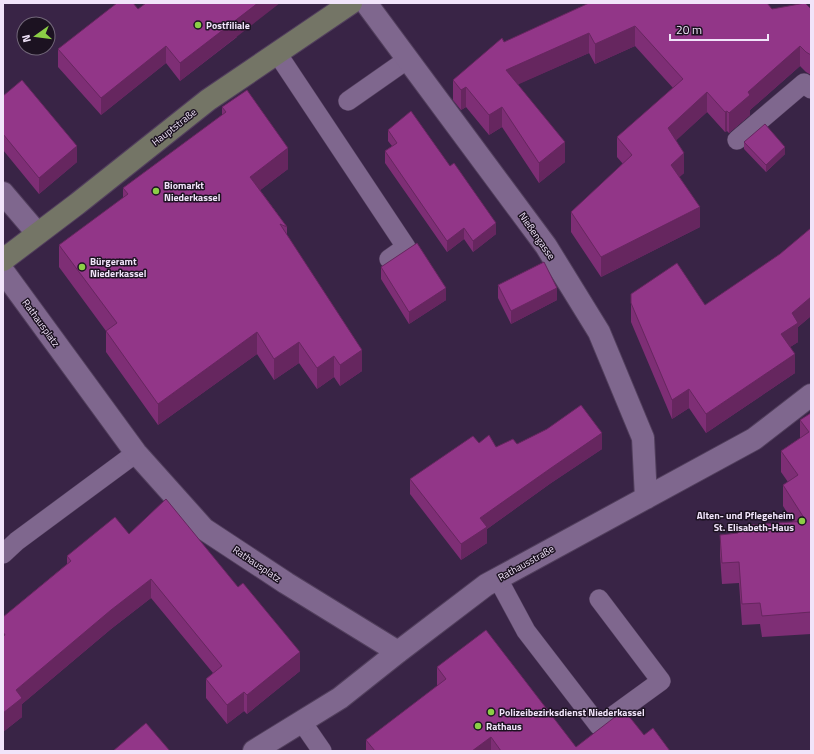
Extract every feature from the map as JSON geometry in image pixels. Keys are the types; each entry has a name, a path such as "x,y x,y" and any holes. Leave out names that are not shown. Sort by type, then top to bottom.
{"street":[{"name":"Hauptstraße","path":"3,260 77,204 208,100 351,3"},
{"name":"Nießengasse","path":"366,3 546,246 598,332 643,438 646,498"},
{"path":"3,193 37,233"},
{"name":"Rathausplatz","path":"3,271 136,453 204,529 286,583 398,652"},
{"name":"Rathausstraße","path":"254,751 340,698 486,585 754,439 811,395"}],"lane":[{"path":"277,53 406,247 389,259"},
{"path":"348,101 408,59"},
{"path":"737,140 804,83 811,89"},
{"path":"3,554 17,541 136,453"},
{"path":"498,578 526,631 599,726 661,681 599,599"},
{"path":"302,722 322,751"}],"building":[{"path":"117,3 133,3 138,9 146,3 258,3 180,63 166,46 101,98 58,49"},
{"path":"589,3 767,3 772,9 805,3 811,9 811,55 800,46 748,92 750,95 729,113 727,111 725,112 707,92 668,128 684,153 671,165 700,207 601,257 571,212 632,155 617,137 683,79 635,26 595,44 589,33 506,70 565,142 539,163 502,107 489,115 466,87 461,90 453,80 502,38 504,42"},
{"path":"22,80 77,146 39,178 3,134 3,96"},
{"path":"247,90 288,148 250,177 287,227 280,224 362,350 340,365 334,356 317,368 299,342 274,359 257,332 158,404 106,331 117,323 59,245 128,194 123,188 226,112 222,107"},
{"path":"411,111 450,166 454,163 496,223 473,241 464,228 447,241 385,151 397,143 388,130"},
{"path":"765,124 785,147 766,165 744,142"},
{"path":"811,228 811,297 792,313 798,323 781,334 795,354 706,414 689,389 672,400 631,303 631,294 677,263 705,305 780,254"},
{"path":"417,243 446,288 409,312 381,267"},
{"path":"544,262 557,288 511,311 498,285"},
{"path":"581,405 602,433 480,518 487,527 461,544 410,479 473,436 479,443 489,435 496,447 513,439 517,444 547,429"},
{"name":"Alten- und Pflegeheim St. Elisabeth-Haus","path":"811,413 811,612 762,616 760,603 742,604 739,562 722,563 720,535 738,533 737,526 806,521 783,485 798,475 781,451 809,432 800,420"},
{"path":"166,499 238,587 243,583 300,652 247,695 244,692 227,705 206,679 222,666 151,579 111,610 16,690 22,698 3,713 3,636 5,635 3,632 3,617 71,561 67,556 115,517 129,534"},
{"path":"486,630 576,747 624,710 644,735 653,728 670,751 501,751 491,737 472,751 375,751 366,740 446,679 437,667"},
{"path":"146,723 170,751 113,751"}],"place":[{"name":"Postfiliale","path":"198,25"},
{"name":"Biomarkt Niederkassel","path":"156,191"},
{"name":"Bürgeramt Niederkassel","path":"82,267"},
{"name":"Alten- und Pflegeheim St. Elisabeth-Haus","path":"802,521"},
{"name":"Polizeibezirksdienst Niederkassel","path":"491,712"},
{"name":"Rathaus","path":"478,726"}]}
